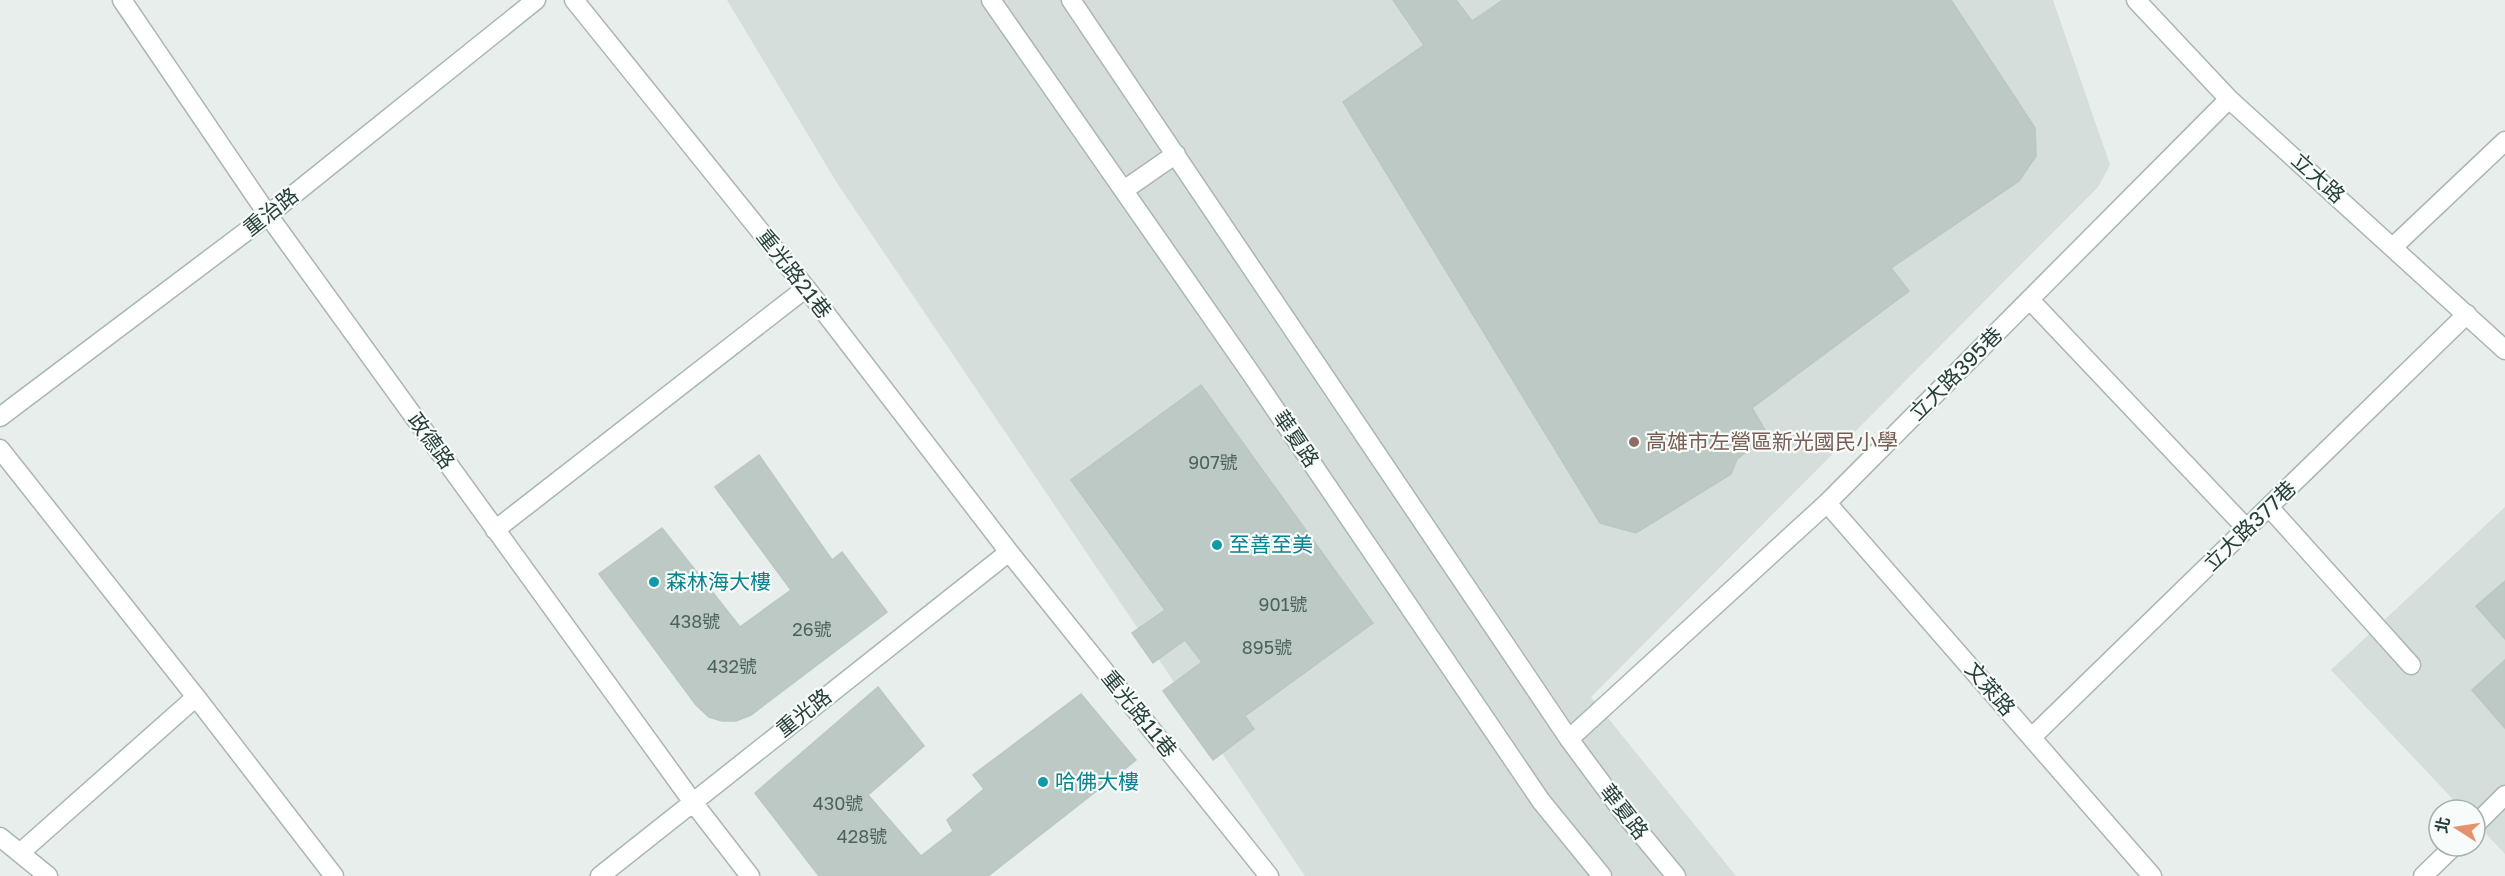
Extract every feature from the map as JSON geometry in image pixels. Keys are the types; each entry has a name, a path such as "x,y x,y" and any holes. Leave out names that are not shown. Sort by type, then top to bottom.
{"street":[{"name":"政德路","path":"122,0 268,215 692,801 750,876"},
{"name":"重治路","path":"0,417 268,215 536,0"},
{"name":"重光路21巷","path":"574,0 806,288 1009,552"},
{"name":"華夏路","path":"991,0 1124,190 1541,801 1602,876"},
{"name":"華夏路","path":"1071,0 1569,739 1676,876"},
{"name":"立大路","path":"2136,0 2229,99 2394,246 2505,350"},
{"name":"立大路395巷","path":"1569,739 1827,503 2229,99"},
{"path":"2394,246 2505,141"},
{"path":"1124,190 1176,154"},
{"path":"495,530 806,288"},
{"path":"2030,300 2247,529"},
{"name":"立大路377巷","path":"2032,737 2467,314"},
{"path":"0,449 334,876"},
{"name":"文萊路","path":"1827,503 2152,876"},
{"path":"2270,507 2411,665"},
{"name":"重光路","path":"600,876 1009,552"},
{"name":"重光路11巷","path":"1009,552 1263,874"},
{"path":"21,852 196,697"},
{"path":"2487,813 2505,795"},
{"path":"0,837 48,876"},
{"path":"2423,876 2442,858"}],"shaded area":[{"path":"727,0 2053,0 2110,165 2098,187 1591,697 1736,876 1305,876 837,183"},
{"path":"2505,507 2505,854 2487,835 2487,798 2452,798 2331,670"}],"building":[{"path":"1393,0 1456,0 1472,21 1503,0 1951,0 2035,128 2036,156 2019,181 1891,268 1909,291 1752,408 1768,435 1737,459 1731,474 1636,533 1600,523 1343,102 1424,45"},
{"name":"至善至美","path":"1201,385 1373,623 1245,716 1254,729 1213,760 1163,691 1202,662 1185,640 1153,663 1132,633 1165,610 1071,480"},
{"name":"森林海大樓","path":"759,455 832,560 842,552 887,612 751,715 736,721 722,721 709,717 696,705 599,574 662,528 740,627 791,590 715,487"},
{"path":"2505,581 2505,639 2476,606"},
{"path":"2505,660 2505,728 2472,690"},
{"name":"哈佛大樓","path":"878,687 924,746 868,795 921,856 953,831 947,820 984,789 973,775 1081,694 1136,760 988,876 819,876 755,793"}],"place":[{"name":"高雄市左營區新光國民小學","path":"1634,442"},
{"name":"至善至美","path":"1217,545"},
{"name":"森林海大樓","path":"654,582"},
{"name":"哈佛大樓","path":"1043,782"}]}
